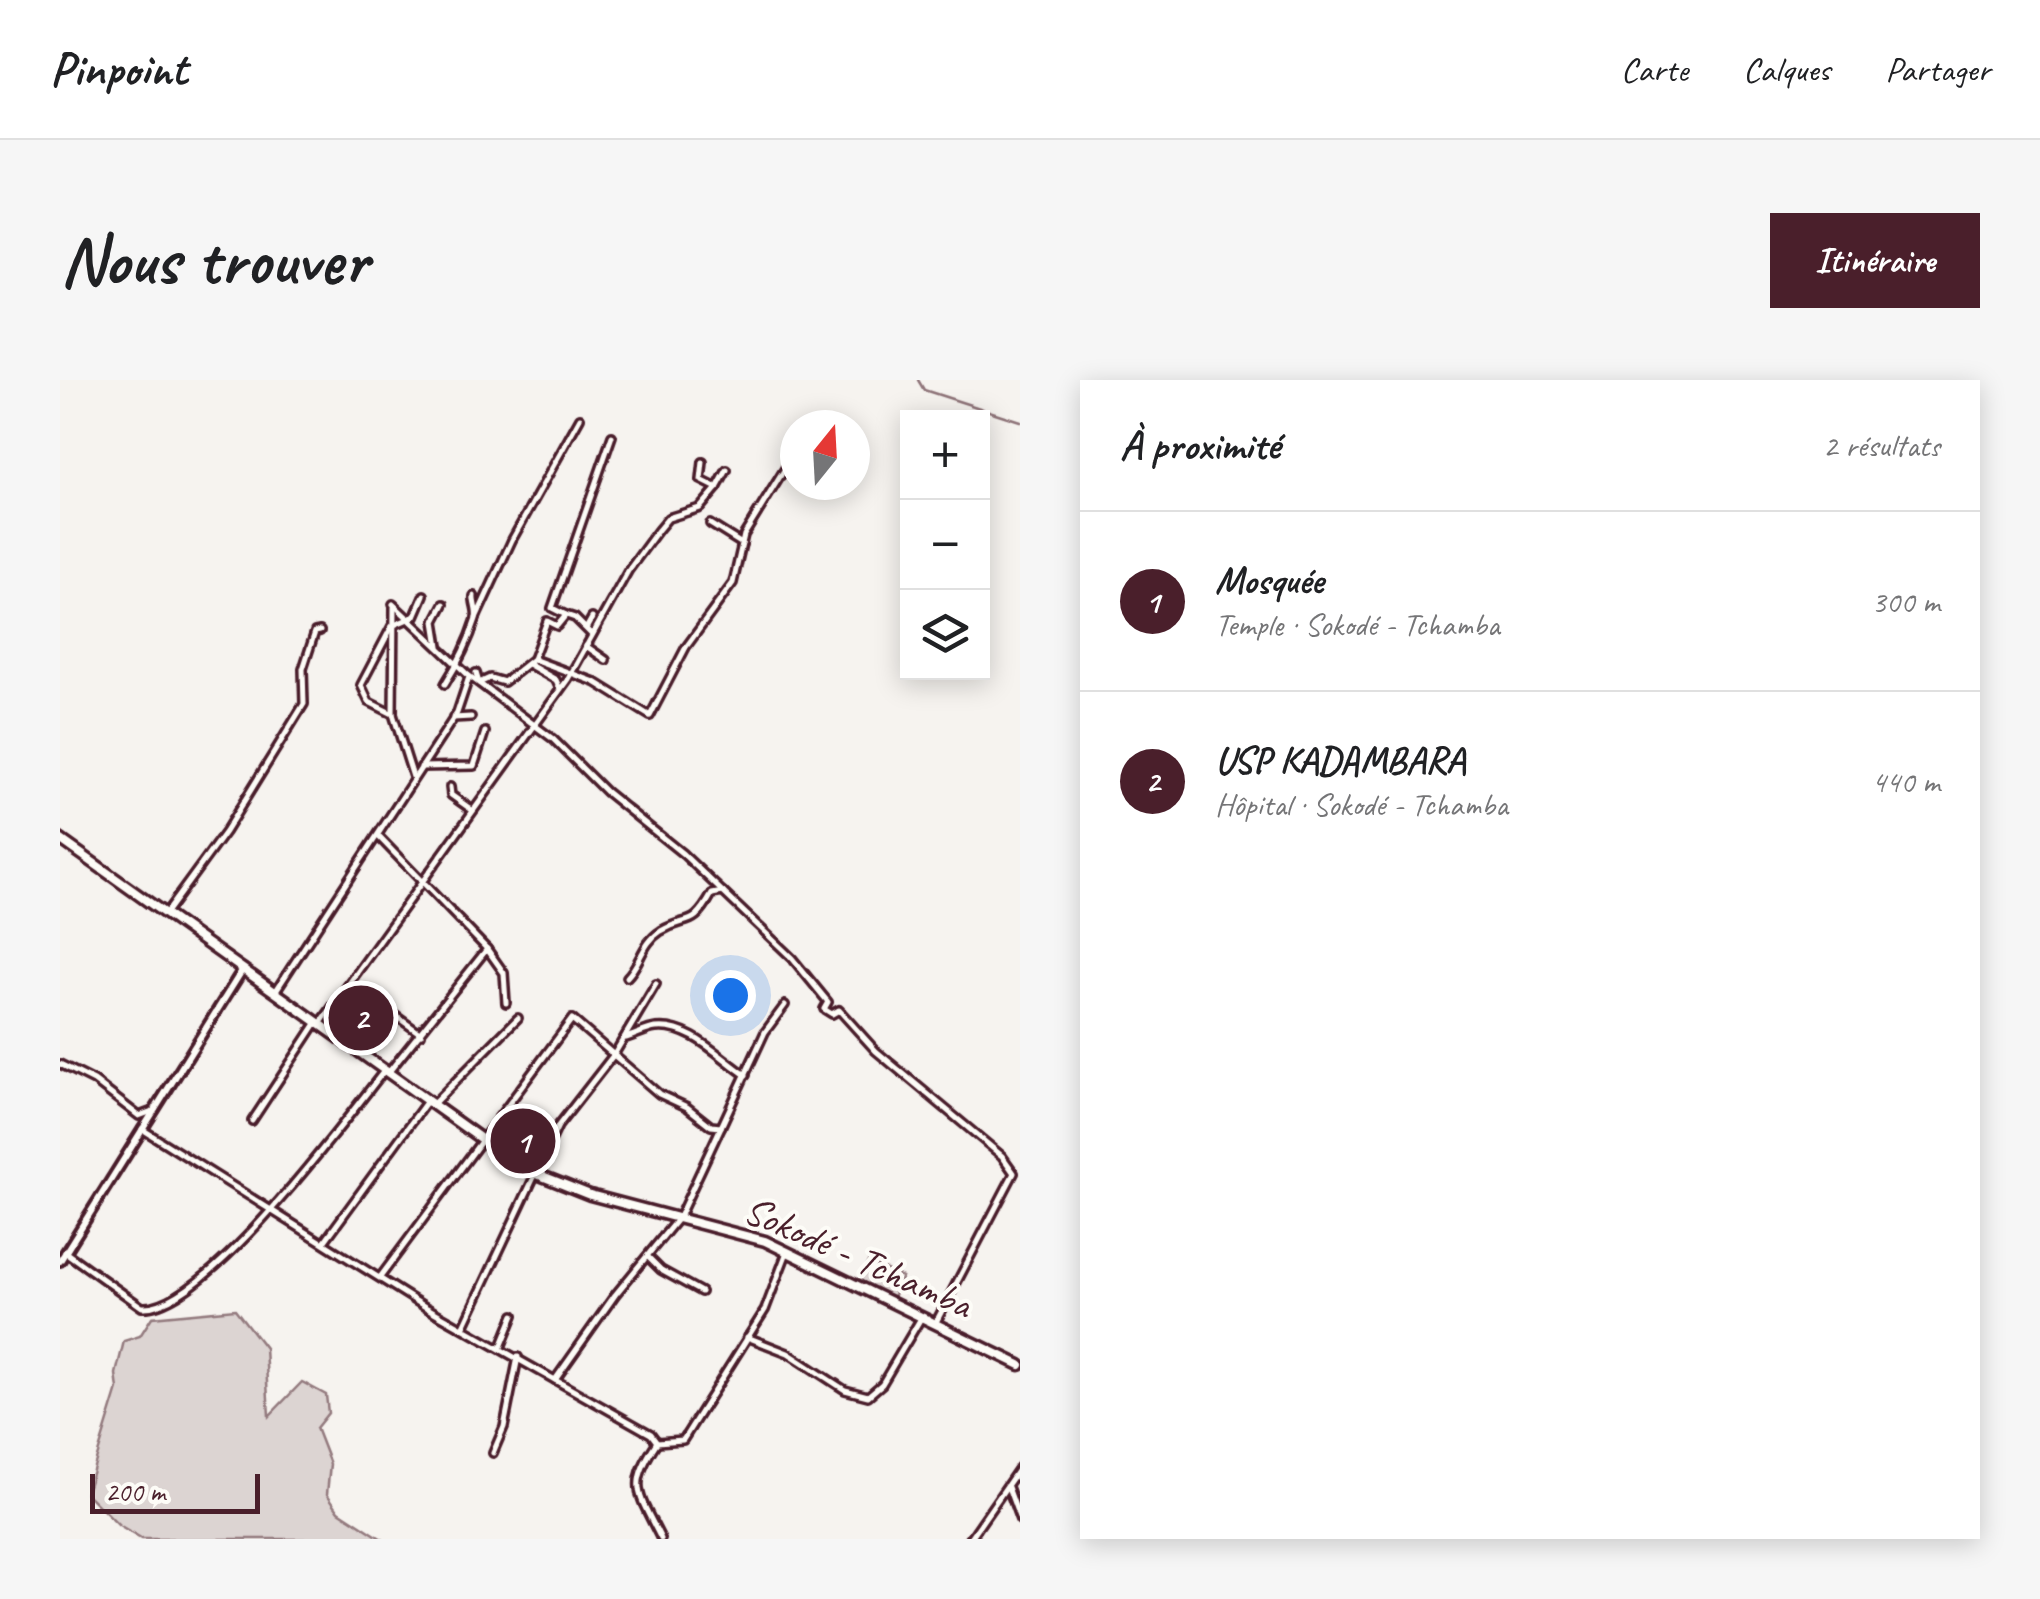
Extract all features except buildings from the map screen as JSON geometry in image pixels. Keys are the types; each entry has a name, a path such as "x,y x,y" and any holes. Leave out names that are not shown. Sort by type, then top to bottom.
{"main road":[{"name":"Sokodé - Tchamba","path":"60,839 481,1140 538,1175 590,1195 680,1217 787,1251 1020,1366"},
{"path":"60,1261 243,968"}],"street":[{"path":"445,684 459,664 458,654 512,540 580,418"},
{"path":"479,683 510,680 530,661 612,436"},
{"path":"705,463 701,480 717,488"},
{"path":"252,1122 318,1023 385,938 421,880 560,689 658,530 668,518 700,508 727,470"},
{"path":"530,661 571,672 650,716 686,647 733,583 742,544 780,478"},
{"path":"710,524 742,544"},
{"path":"393,714 369,702 362,685 392,626 415,616 424,595"},
{"path":"474,596 476,618"},
{"path":"414,778 393,714 394,604 468,676 534,722 606,792 723,892 792,958 828,1002 824,1009 832,1014 839,1010 876,1051 962,1119 1014,1173 935,1324"},
{"path":"439,646 435,621 444,604"},
{"path":"552,608 587,627 592,635"},
{"path":"547,621 557,626 566,616"},
{"path":"587,627 592,618"},
{"path":"165,914 226,832 304,704 303,669 314,632 320,631"},
{"path":"586,646 606,660"},
{"path":"530,661 556,680 560,689"},
{"path":"476,673 479,683"},
{"path":"275,992 453,718 468,688 468,676"},
{"path":"453,718 471,717"},
{"path":"421,767 474,766 486,732"},
{"path":"499,762 508,762"},
{"path":"490,777 492,786"},
{"path":"450,787 450,795 472,810"},
{"path":"378,836 486,948 504,973 506,1003"},
{"path":"627,978 642,948 661,931 693,921 712,894 723,892"},
{"path":"65,1252 113,1290 147,1309 187,1289 273,1212 421,1034 486,948"},
{"path":"350,983 421,1034"},
{"path":"464,1326 558,1126 614,1053 656,984"},
{"path":"554,1380 615,1295 650,1258 680,1217 765,1032 785,1005"},
{"path":"324,1242 430,1103 518,1018"},
{"path":"381,1276 572,1019 659,1094 688,1107 711,1126 721,1127"},
{"path":"623,1039 656,1028 678,1032 724,1055 746,1075"},
{"path":"60,1064 94,1080 139,1116 156,1110"},
{"path":"142,1129 427,1308 501,1347 658,1442 683,1440 726,1379 731,1361 765,1310 787,1251"},
{"path":"650,1258 661,1270 700,1292"},
{"path":"501,1347 514,1315"},
{"path":"747,1337 788,1353 845,1390 868,1396 882,1384 922,1317"},
{"path":"493,1454 521,1362 518,1357"},
{"path":"658,1442 637,1472 638,1488 661,1539"},
{"path":"970,1539 1020,1466"},
{"path":"1008,1486 1020,1520"}],"shaded area":[{"path":"868,1262 902,1277 893,1297 859,1282"},
{"path":"235,1309 265,1348 269,1416 302,1382 326,1395 328,1413 316,1428 330,1464 327,1494 339,1511 382,1539 141,1539 119,1526 86,1493 118,1389 116,1374 124,1341 140,1336 152,1317"}],"waterway":[{"path":"918,380 924,390 1020,421"}],"place":[{"name":"USP KADAMBARA","path":"361,1018"},
{"name":"Mosquée","path":"523,1141"}]}
